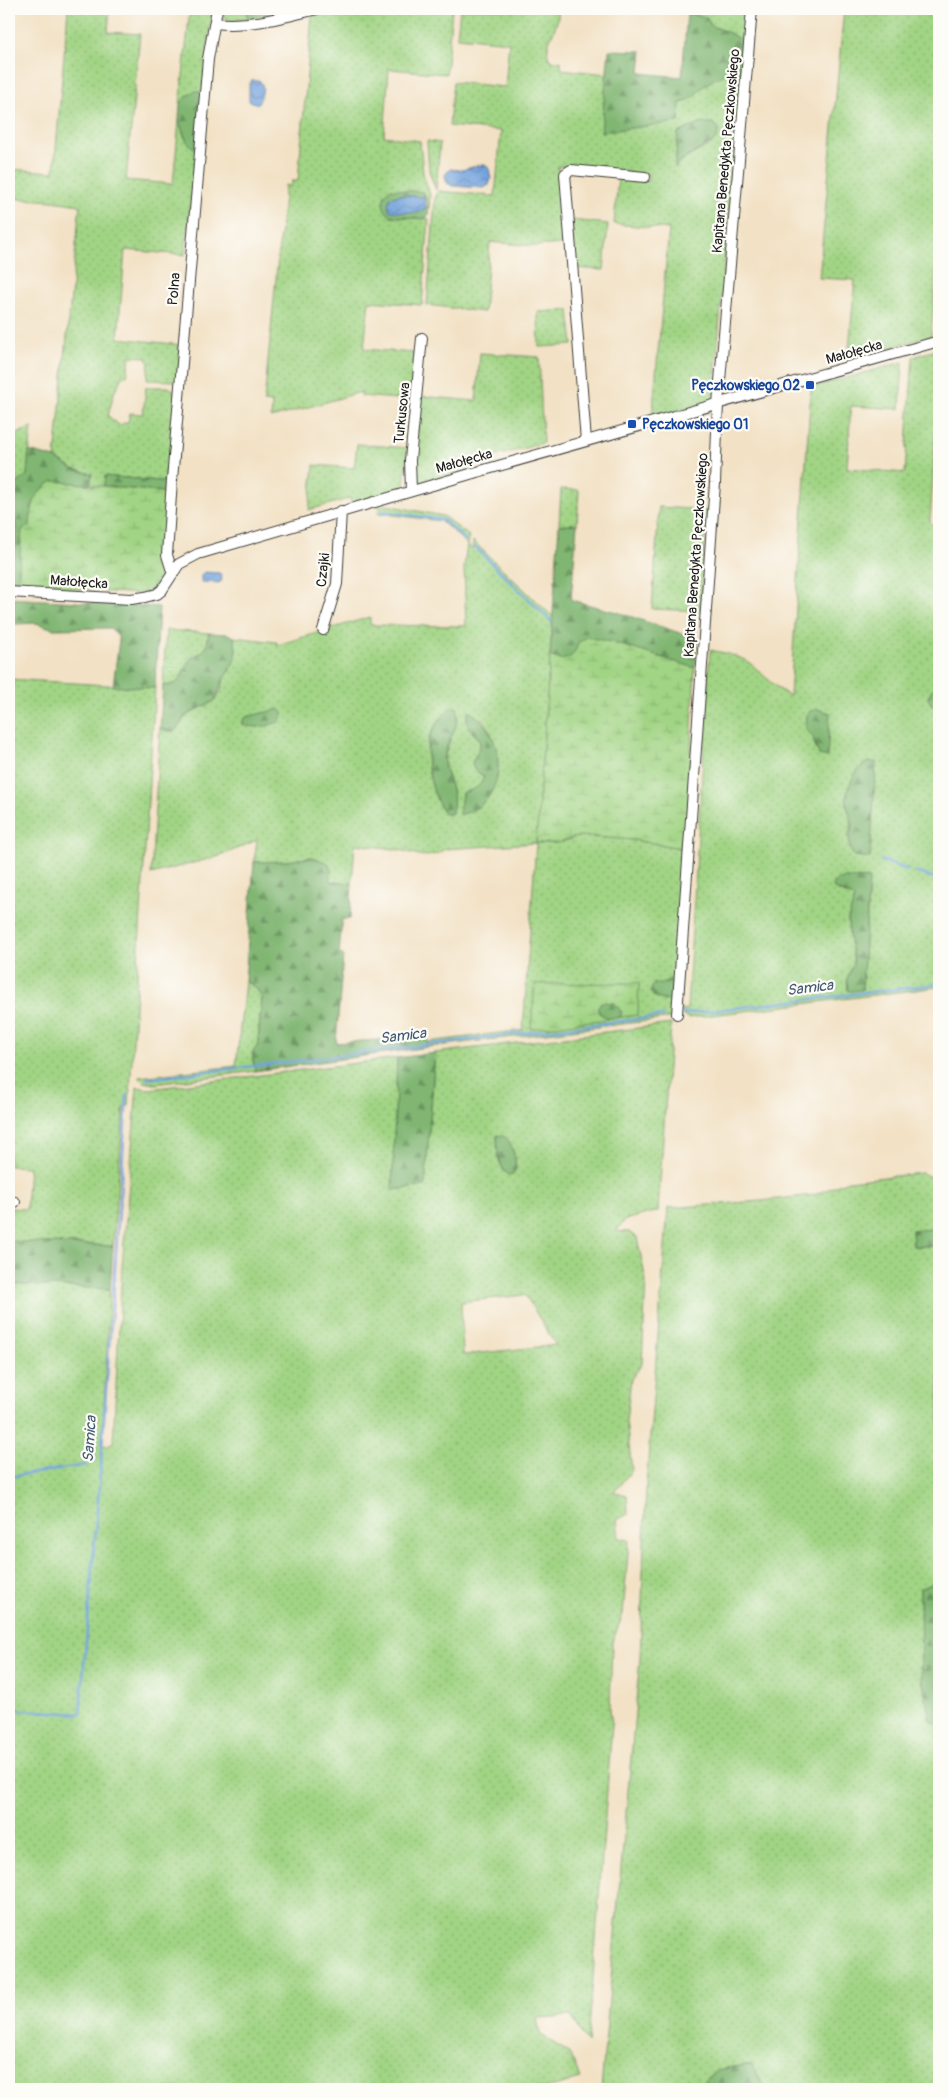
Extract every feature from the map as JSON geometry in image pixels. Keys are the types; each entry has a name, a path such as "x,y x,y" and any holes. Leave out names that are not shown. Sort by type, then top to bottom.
{"street":[{"name":"Polna","path":"172,571 167,556 173,472 208,59 217,9"},
{"path":"215,23 232,25 250,23 317,9"},
{"name":"Kapitana Benedykta Pęczkowskiego","path":"677,1014 716,483 718,404 752,9"},
{"path":"586,441 565,174 571,170 645,177"},
{"name":"Turkusowa","path":"411,491 410,460 422,338"},
{"name":"Małołęcka","path":"9,592 137,599 157,594 165,586 172,571 182,560 198,554 341,511 939,341"},
{"name":"Czajki","path":"323,630 337,584 341,511"}],"green space":[{"path":"68,9 110,9 108,32 140,34 126,180 173,184 179,121 185,138 196,150 185,255 125,250 118,338 182,345 178,381 147,380 149,363 146,357 130,356 127,376 122,377 114,393 108,416 119,425 128,422 130,413 143,414 146,387 168,387 177,392 170,482 105,476 104,486 90,485 92,474 73,469 55,458 80,205 9,198 9,169 54,172"},
{"path":"190,9 213,9 202,92 180,104"},
{"path":"221,9 246,9 248,19 230,21 224,17"},
{"path":"246,9 281,9 281,12 248,19"},
{"path":"331,9 452,9 446,74 389,69 384,136 420,141 423,173 430,195 429,209 424,193 388,190 384,196 391,216 429,219 422,305 369,301 364,349 414,353 410,400 361,396 361,392 271,418 272,403 264,402 285,185 291,186 292,181 298,181 312,15"},
{"path":"460,9 559,9 557,23 549,43 548,57 552,61 561,61 561,69 607,74 602,132 685,102 712,81 741,70 713,401 652,419 669,229 614,224 618,178 648,181 648,174 558,166 564,244 535,246 490,242 484,312 427,305 435,199 438,191 495,196 501,131 449,126 453,82 505,87 509,42 457,37","holes":["712,123 713,143 679,162 675,167 678,133 699,124"]},
{"path":"688,9 747,9 744,44 729,33 711,26 706,17 687,13"},
{"path":"844,9 939,9 939,234 931,336 848,360 855,280 819,278"},
{"path":"687,13 706,17 711,26 729,33 744,44 741,70 715,78 689,100 680,103 679,122 601,132 609,50 642,51 640,73 682,77"},
{"path":"195,91 202,92 196,150 187,142 179,121 180,104"},
{"path":"9,92 13,92 9,157"},
{"path":"712,123 719,128 717,139 679,162 675,168 678,133 699,124"},
{"path":"427,141 440,143 436,190 429,171"},
{"path":"391,189 423,192 424,197 399,195 422,212 426,206 429,210 427,217 423,219 391,216 385,210 383,203 385,195"},
{"path":"572,220 608,224 604,270 575,268"},
{"path":"569,310 573,345 539,347 538,312"},
{"path":"939,349 930,522 939,529 939,683 936,685 931,704 934,706 939,702 939,987 688,1018 683,1016 681,1010 687,1009 710,650 742,658 790,696 811,388 903,362 900,409 851,406 847,468 905,473 913,357","holes":["817,709 830,713 816,750 813,737","876,762 870,857 848,836 852,824 847,802","851,878 869,879 862,990 849,973 852,967 853,955 848,922 854,899 834,889"]},
{"path":"480,353 539,357 543,443 471,463 470,469 423,483 414,477 420,396 476,401"},
{"path":"32,427 27,475 14,487 11,498 16,543 14,551 9,558 9,438"},
{"path":"357,444 408,448 404,487 400,490 351,504 351,498 309,510 314,465 354,468"},
{"path":"29,451 55,458 73,469 92,474 90,485 53,481 38,495 33,505 30,526 22,530 18,585 9,585 9,558 14,549 17,529 11,514 13,487 27,475"},
{"path":"105,476 170,482 169,493 104,486"},
{"path":"53,481 169,493 161,568 159,579 154,588 139,594 18,585 22,530 30,526 33,505 38,495"},
{"path":"561,489 579,490 577,524 559,525"},
{"path":"387,505 443,516 469,536 467,544 441,521 378,513 379,506"},
{"path":"659,507 707,510 700,611 652,609"},
{"path":"577,524 571,600 620,613 698,639 695,668 614,643 587,637 578,643 572,656 560,659 550,656 559,525"},
{"path":"473,541 553,617 536,843 445,849 427,856 355,844 352,883 330,881 331,870 312,857 287,861 254,862 257,840 220,856 151,874 160,728 168,731 175,730 187,715 214,701 221,691 224,678 229,672 236,651 234,637 277,642 277,645 370,617 370,625 466,626 464,567 467,544 472,550","holes":["457,708 457,720 445,757 453,805 451,814 445,814 432,788 427,754 430,735 435,726 441,719","266,713 268,726 246,717","481,718 493,738 497,760 497,776 459,815 467,791 478,787 484,777 474,769 480,739 473,733"]},
{"path":"9,598 159,607 155,688 113,686 119,640 117,634 110,628 54,629 36,623 16,624 9,622"},
{"path":"166,630 209,633 205,649 189,661 180,679 174,684 163,685"},
{"path":"209,633 228,634 234,637 236,651 233,664 224,678 217,696 214,701 187,715 175,731 160,728 163,685 174,684 180,679 189,661 205,649"},
{"path":"587,637 614,643 695,668 686,849 634,840 579,836 558,843 536,843 550,656 564,659 572,656 578,643"},
{"path":"9,679 155,688 129,1106 124,1106 113,1246 9,1241 9,1208 26,1209 29,1167 9,1166"},
{"path":"939,683 939,702 934,706 928,698 931,691"},
{"path":"452,706 457,708 458,714 444,757 444,764 452,790 453,805 451,814 445,814 432,787 428,765 428,743 440,719"},
{"path":"279,709 284,713 279,722 252,727 243,725 243,720 246,717"},
{"path":"817,709 830,713 827,757 819,755 813,737 806,730 807,715 810,711"},
{"path":"469,711 482,722 491,736 497,752 498,768 495,784 488,797 476,808 459,815 462,793 478,786 484,777 474,769 472,763 480,746 480,739 467,723"},
{"path":"868,762 876,762 870,858 854,856 850,848 849,841 852,823 846,800 854,775"},
{"path":"579,836 634,840 686,849 679,976 654,984 653,996 665,1001 677,998 673,1018 428,1047 428,1042 523,1030 536,843 558,843"},
{"path":"312,857 328,863 331,870 330,881 352,883 350,919 342,919 339,954 343,955 336,1043 427,1036 428,1047 255,1071 252,1053 258,1045 262,998 256,988 245,981 254,862 287,861"},
{"path":"845,878 869,879 862,990 848,991 847,979 854,961 848,920 854,899 834,889 833,886 835,882"},
{"path":"679,976 677,998 662,1000 650,991 654,984"},
{"path":"245,981 256,988 262,998 255,1071 155,1084 144,1082 139,1077 236,1066"},
{"path":"639,983 638,1015 621,1017 621,1011 614,1003 601,1002 597,1008 599,1013 608,1019 531,1029 535,984"},
{"path":"601,1002 614,1003 621,1011 621,1017 604,1017 597,1008"},
{"path":"671,1024 658,1211 625,1220 616,1231 629,1232 637,1237 646,1281 642,1364 631,1379 626,1421 632,1470 614,1492 627,1495 628,1514 617,1520 619,1538 629,1540 623,1614 612,1643 610,1709 612,1724 588,2044 571,2016 537,2018 540,2034 570,2054 581,2079 547,2089 9,2089 9,1284 110,1289 102,1446 113,1443 122,1267 137,1087 149,1089 397,1058 393,1190 425,1186 435,1053","holes":["508,1141 515,1158 516,1170 508,1175 503,1170 497,1154","525,1295 556,1345 463,1355 461,1302"]},
{"path":"435,1053 425,1186 392,1190 397,1058"},
{"path":"497,1135 505,1137 513,1149 515,1170 513,1174 508,1175 504,1171 498,1151"},
{"path":"922,1173 939,1181 939,1229 912,1230 913,1246 939,1246 939,1582 920,1588 921,1672 930,1720 939,1724 939,2089 766,2089 751,2064 717,2070 700,2086 691,2089 601,2089 640,1658 646,1486 668,1208 814,1195 848,1181"},
{"path":"939,1229 939,1246 913,1246 912,1230"},
{"path":"9,1241 113,1246 110,1289 9,1284"},
{"path":"939,1582 939,1724 930,1720 921,1672 920,1588"},
{"path":"751,2064 766,2089 691,2089 700,2086 717,2070"}],"water":[{"path":"252,80 260,81 263,86 258,104 249,101 249,85"},
{"path":"485,165 489,168 491,179 489,185 484,188 452,186 447,183 445,175 450,169 462,170"},
{"path":"399,195 424,197 426,206 424,210 417,213 390,211 388,204 390,198"},
{"path":"204,572 220,573 222,581 218,583 201,582 201,575"}],"waterway":[{"path":"382,511 443,520 465,540"},
{"path":"475,547 551,621"},
{"path":"881,860 908,870"},
{"path":"914,872 939,879"},
{"name":"Samica","path":"683,1014 939,984"},
{"name":"Samica","path":"147,1079 663,1016"},
{"name":"Samica","path":"9,1709 80,1714 101,1463 127,1095"},
{"path":"9,1477 86,1465"}],"place":[{"name":"Pęczkowskiego 02","path":"810,385"},
{"name":"Pęczkowskiego 01","path":"632,424"}]}
